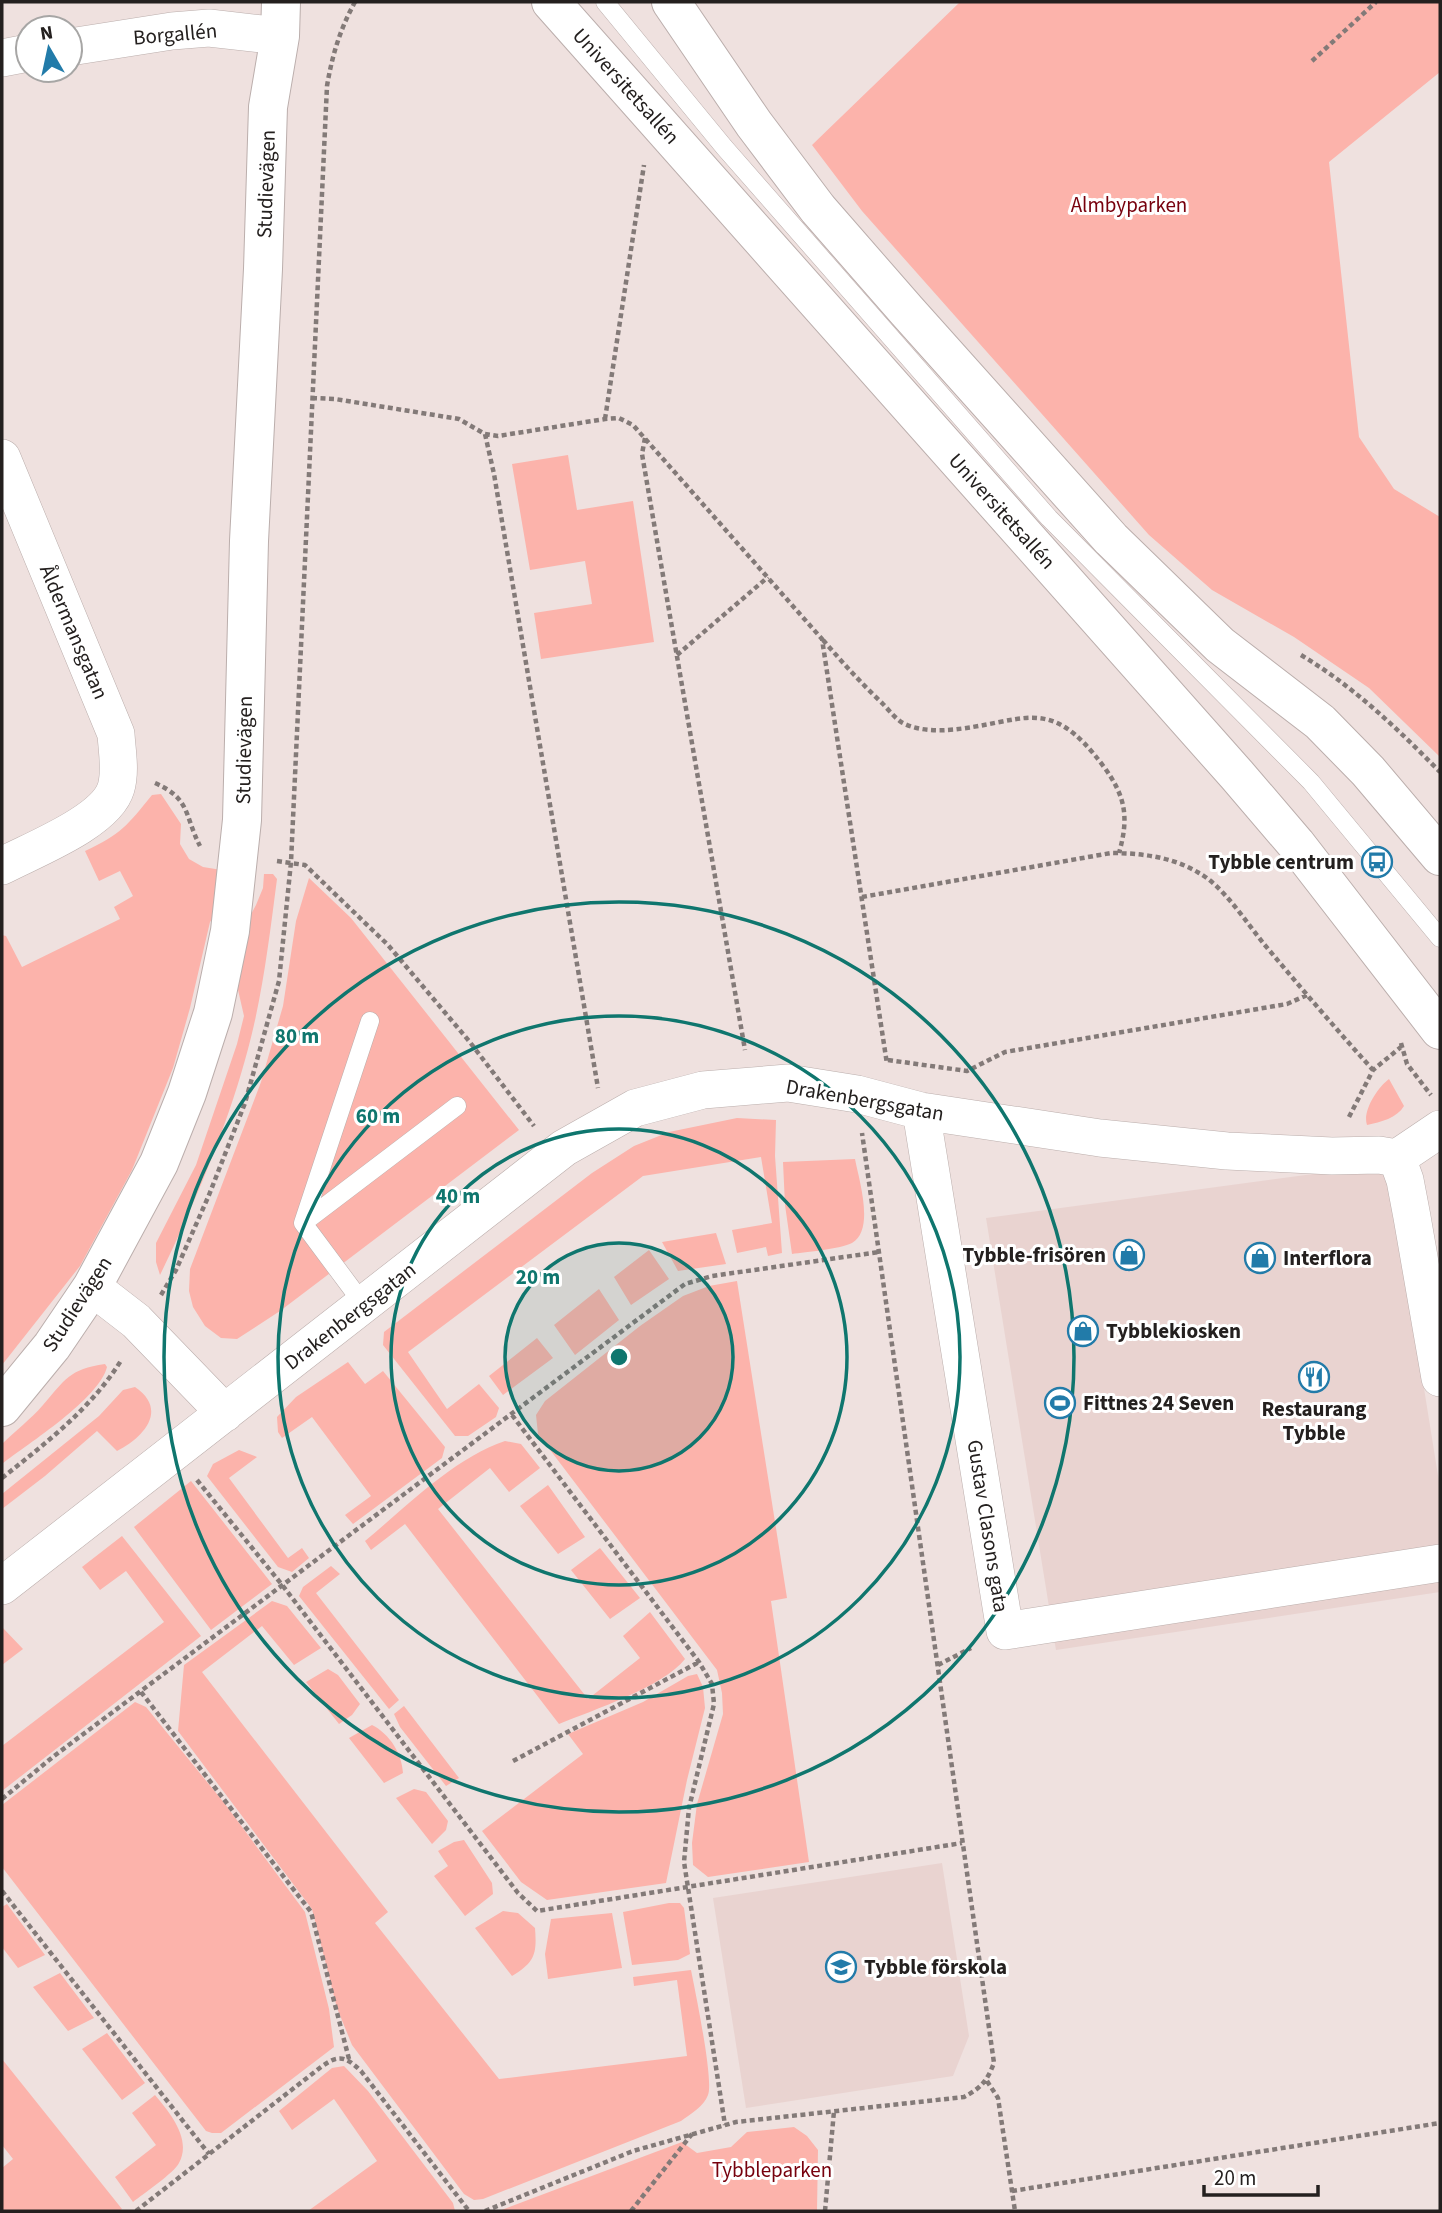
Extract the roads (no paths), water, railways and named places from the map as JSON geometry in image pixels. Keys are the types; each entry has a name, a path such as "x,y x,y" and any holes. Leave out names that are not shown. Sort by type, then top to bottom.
{"main road":[{"name":"Studievägen","path":"2,1407 52,1346 92,1287 159,1163 187,1093 213,1013 230,930 242,820 249,541 268,107 280,19 303,2"},
{"name":"Universitetsallén","path":"551,2 1237,775 1296,844 1440,1030"},
{"path":"671,2 754,124 818,209 916,322 1129,556 1220,645 1320,722 1368,771 1440,856"}],"street":[{"name":"Borgallén","path":"84,45 172,31 280,19"},
{"name":"Åldermansgatan","path":"2,458 116,734 110,792 90,820 2,866"},
{"name":"Drakenbergsgatan","path":"2,1586 556,1155 635,1108 703,1090 788,1083 857,1094 907,1107 1174,1147 1332,1156 1379,1155 1397,1158"},
{"name":"Gustav Clasons gata","path":"907,1107 1005,1631 1440,1563"},
{"path":"1440,1129 1397,1158 1405,1180 1440,1378"},
{"path":"92,1287 136,1321 225,1413"}],"lane":[{"path":"606,2 724,147 1049,518 1311,782 1440,938"},
{"path":"303,1223 370,1021"},
{"path":"303,1223 457,1106"},
{"path":"303,1223 364,1305"}],"place":[{"name":"Tybble centrum","path":"1377,862"},
{"name":"Tybble-frisören","path":"1129,1255"},
{"name":"Interflora","path":"1260,1258"},
{"name":"Tybblekiosken","path":"1083,1331"},
{"name":"Restaurang Tybble","path":"1314,1377"},
{"name":"Fittnes 24 Seven","path":"1060,1403"},
{"name":"Tybble förskola","path":"841,1967"}],"park label":[{"name":"Almbyparken","path":"1129,205"},
{"name":"Tybbleparken","path":"772,2170"}]}
